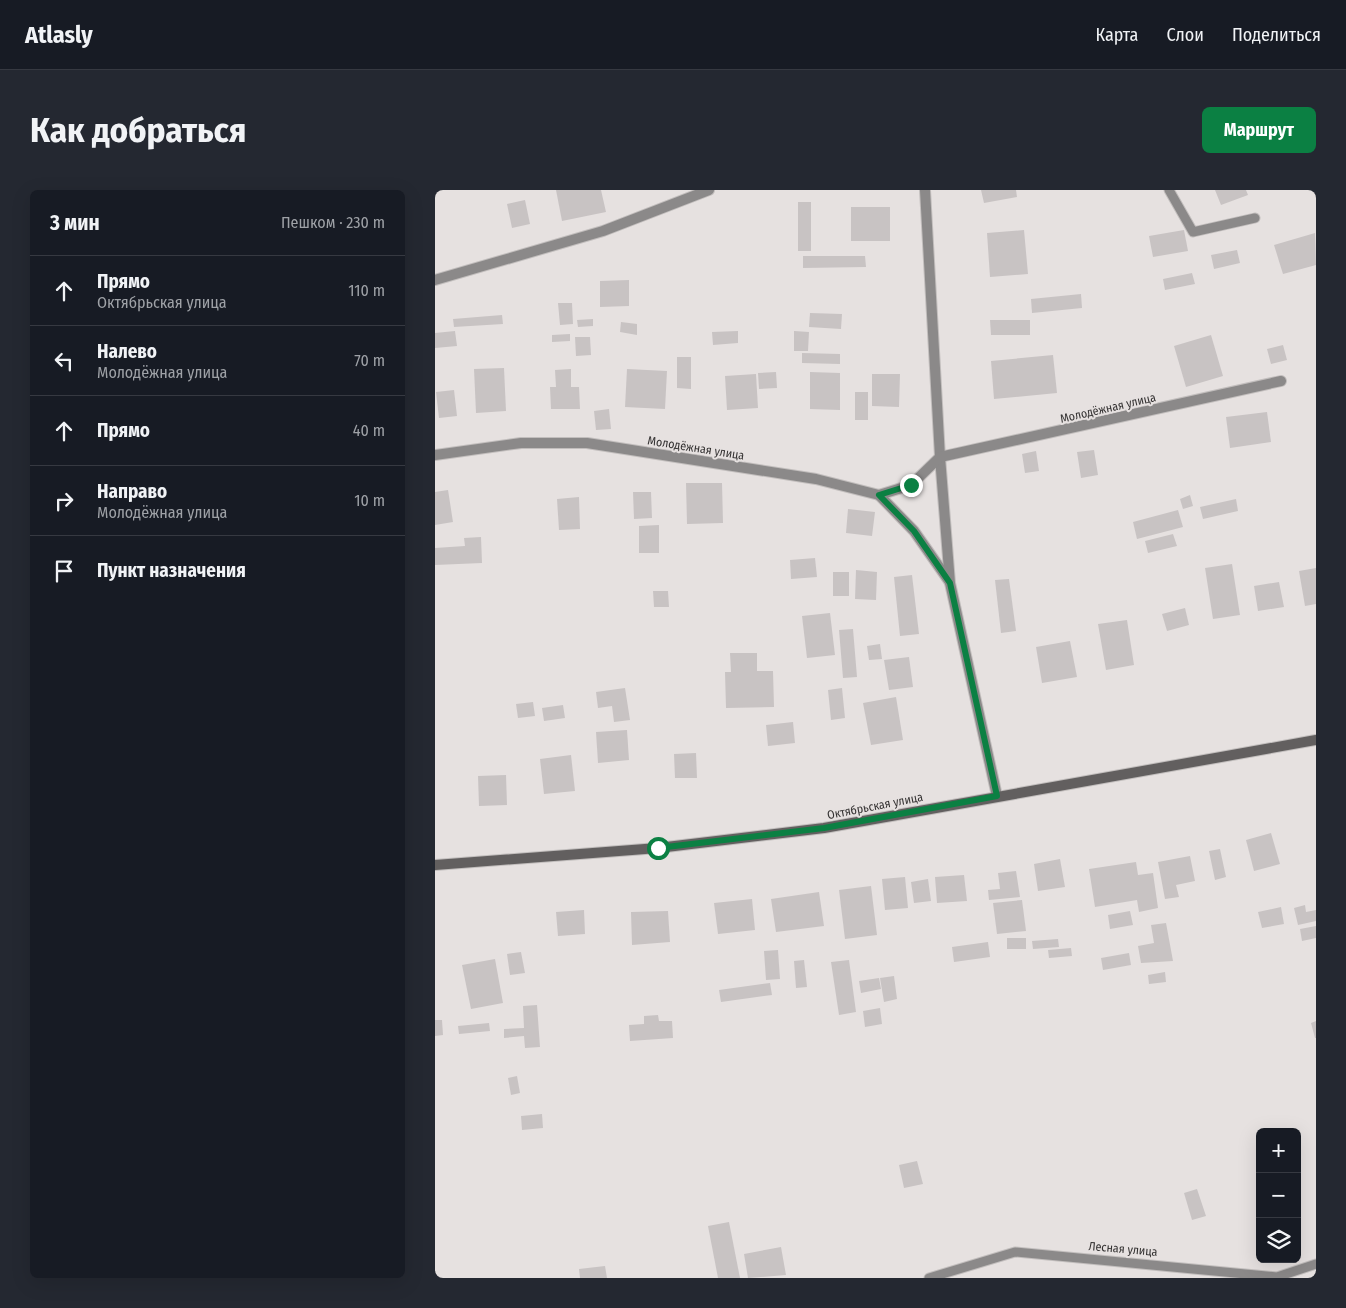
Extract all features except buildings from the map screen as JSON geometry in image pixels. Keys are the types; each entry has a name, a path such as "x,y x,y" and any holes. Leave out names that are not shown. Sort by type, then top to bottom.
{"street":[{"path":"435,280 603,231 709,190"},
{"path":"925,190 940,457 950,583 997,796"},
{"name":"Молодёжная улица","path":"940,457 1281,381"},
{"name":"Молодёжная улица","path":"435,455 521,443 587,443 816,479 879,495"},
{"path":"940,457 911,485 879,495 914,531 950,583"},
{"name":"Октябрьская улица","path":"435,864 658,848 814,829 1316,740"}],"lane":[{"path":"1169,190 1193,232 1255,218"},
{"name":"Лесная улица","path":"929,1278 1015,1252 1277,1277 1316,1264"}],"route":[{"path":"658,848 824,828 997,796 950,583 914,531 879,495 911,485"}]}
